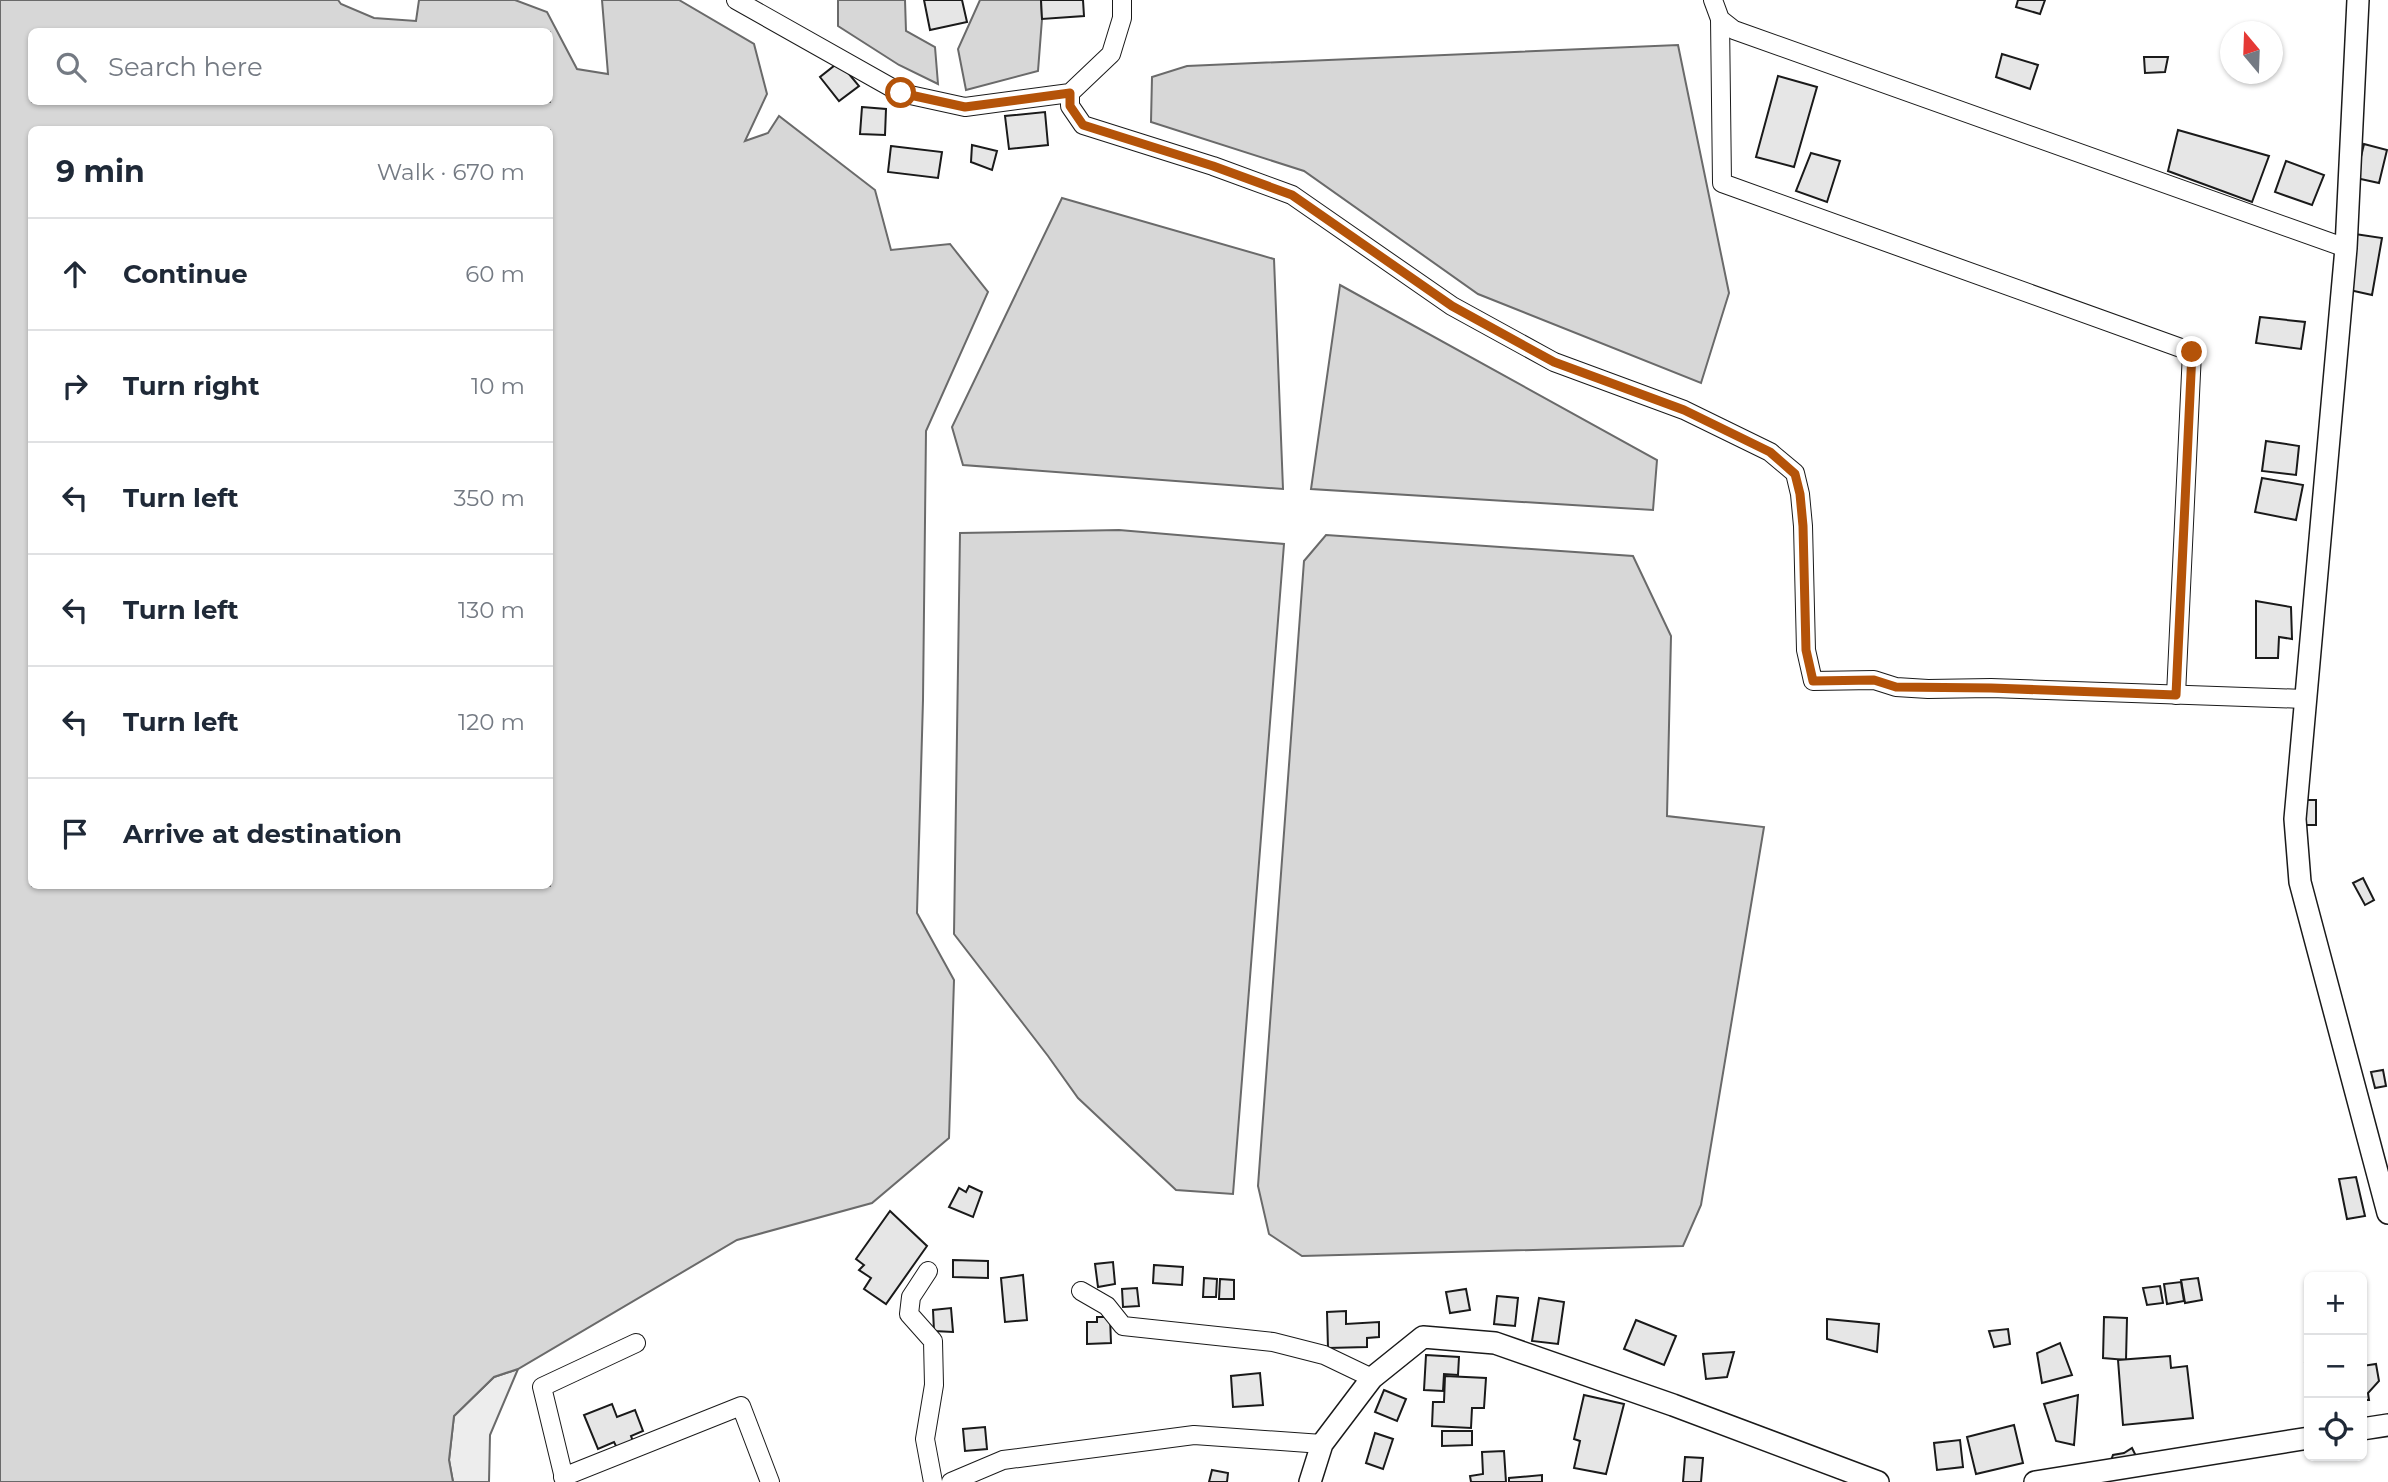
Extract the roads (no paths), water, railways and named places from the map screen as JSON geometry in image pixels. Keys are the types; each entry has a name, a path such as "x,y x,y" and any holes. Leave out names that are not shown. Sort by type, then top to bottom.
{"street":[{"path":"736,0 901,93 965,107 1070,93 1111,54 1122,18 1122,0"},
{"path":"1713,0 1720,19 1722,183 2192,352 2176,695"},
{"path":"2358,0 2346,248 2295,819 2300,882 2388,1213"},
{"path":"1720,19 1734,30 2346,248"},
{"path":"1070,93 1070,106 1083,125 1213,166 1292,195 1452,306 1554,362 1684,410 1770,452 1795,474 1800,494 1806,650 1813,681 1874,680 1896,687 2304,699"},
{"path":"928,1271 911,1297 909,1314 933,1341 934,1385 925,1439 933,1482"},
{"path":"1081,1291 1107,1306 1123,1326 1273,1342 1324,1355 1372,1378"},
{"path":"1310,1482 1322,1444 1372,1378 1423,1338 1495,1343 1673,1405 1878,1482"},
{"path":"636,1343 542,1387 564,1479 741,1406 770,1482"},
{"path":"2367,1428 2388,1425"},
{"path":"951,1482 1003,1460 1194,1435 1322,1444"},
{"path":"2035,1482 2304,1439"}]}
